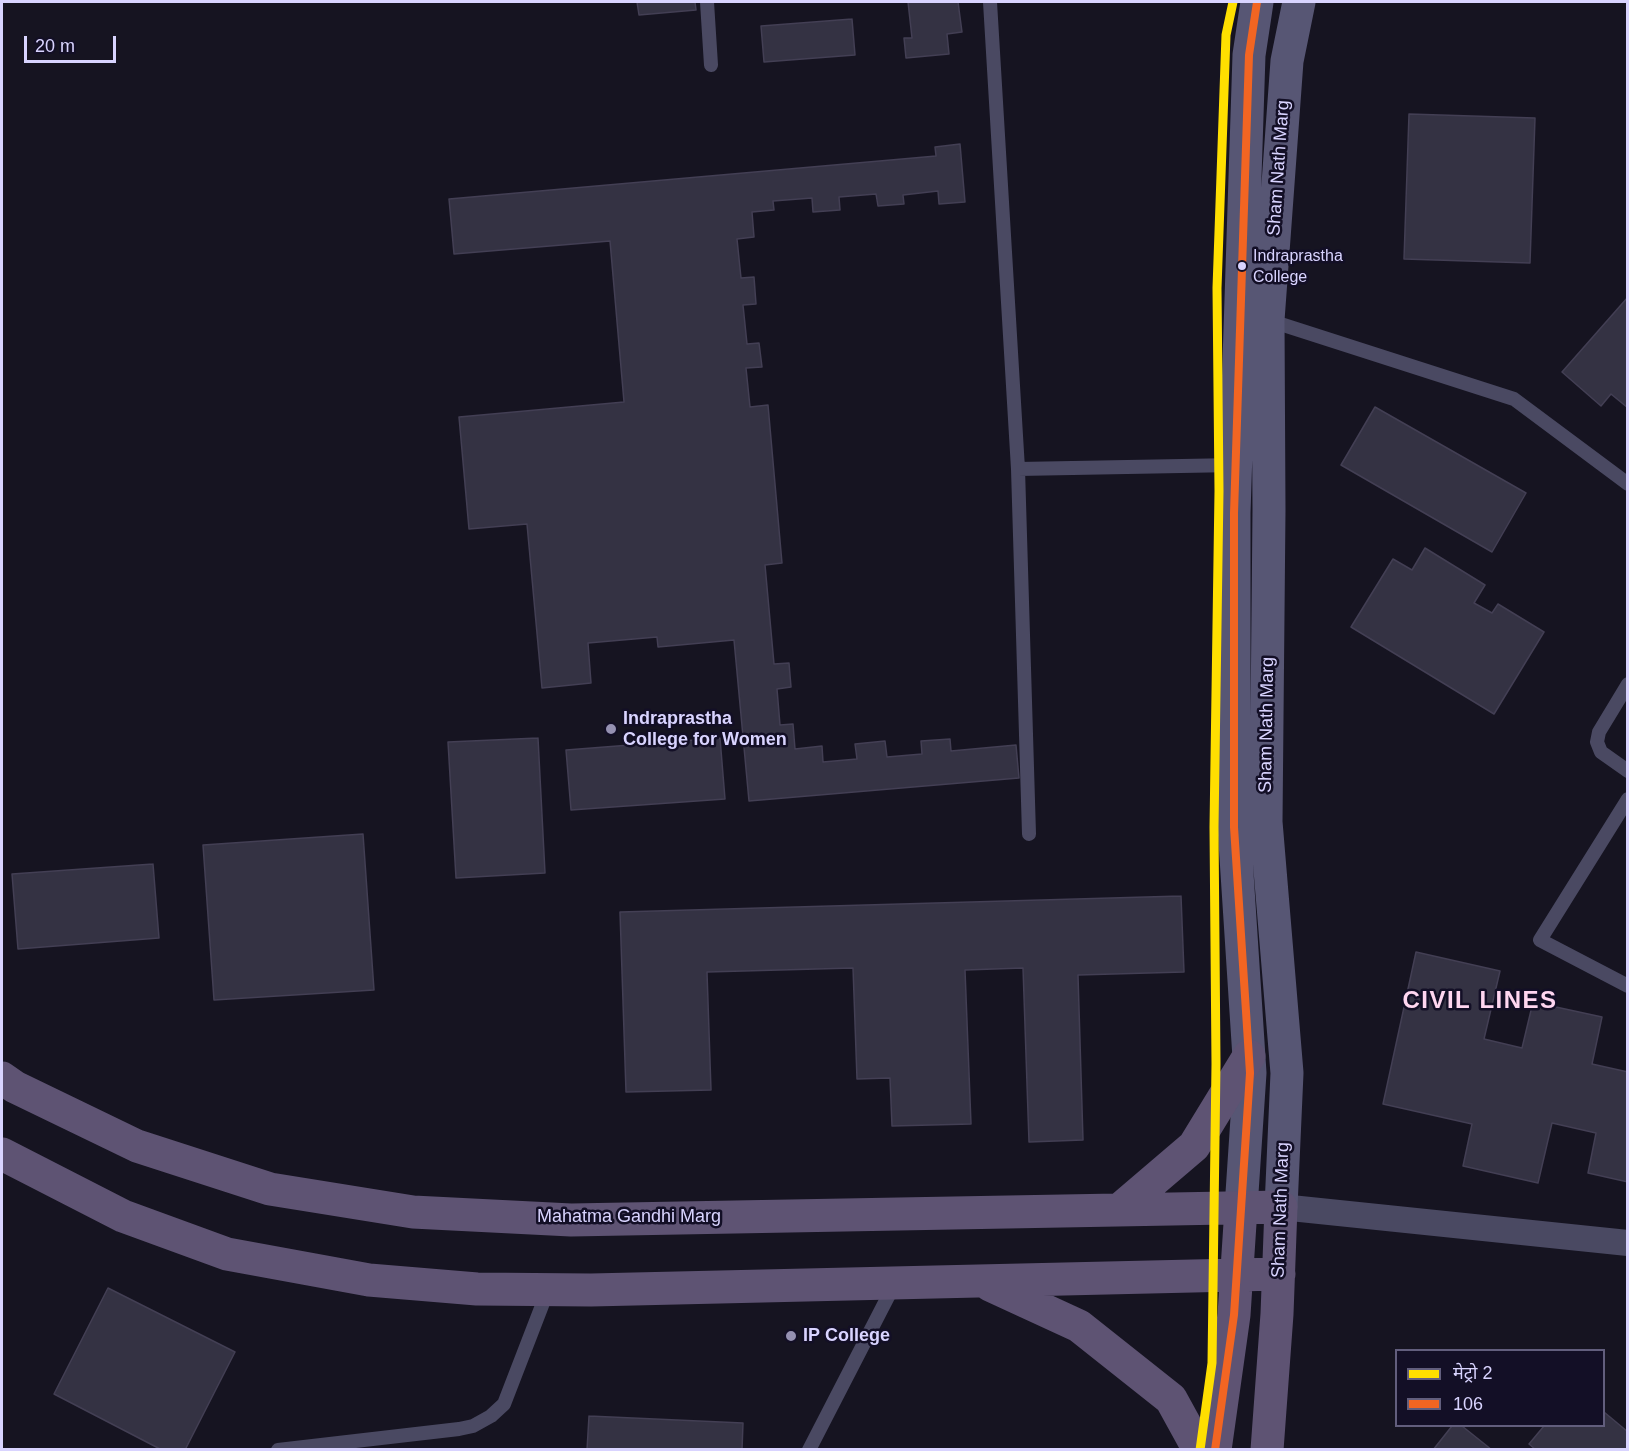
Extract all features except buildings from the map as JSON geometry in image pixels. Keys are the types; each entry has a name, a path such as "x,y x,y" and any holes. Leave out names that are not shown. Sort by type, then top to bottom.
{"main road":[{"name":"Sham Nath Marg","path":"1257,2 1249,55 1252,465 1266,822 1287,1073 1279,1274 1267,1449"},
{"name":"Sham Nath Marg","path":"1215,1449 1234,1315 1250,1073 1234,827 1252,465 1268,320 1287,61 1299,2"},
{"path":"1119,1210 1194,1146 1249,1056"},
{"name":"Mahatma Gandhi Marg","path":"2,1078 15,1087 137,1146 270,1189 413,1212 571,1220 1281,1207"},
{"path":"2,1154 123,1216 227,1254 369,1280 477,1289 591,1290 1279,1274"},
{"path":"983,1281 1079,1326 1171,1399 1198,1449"}],"street":[{"path":"1281,1207 1628,1243"}],"lane":[{"path":"707,2 711,65"},
{"path":"990,2 1018,469 1029,834"},
{"path":"1268,320 1514,399 1628,484"},
{"path":"1018,469 1252,465"},
{"path":"1628,684 1599,732 1597,742 1601,752 1628,771"},
{"path":"1628,799 1540,940 1628,986"},
{"path":"808,1449 896,1283"},
{"path":"278,1449 459,1429 473,1426 491,1416 504,1404 548,1290"}],"metro line":[{"name":"2","path":"1200,1450 1212,1363 1216,1064 1214,827 1219,491 1217,288 1226,35 1233,2"}],"transit line":[{"name":"106","path":"1215,1450 1234,1315 1250,1073 1234,827 1234,513 1249,55 1257,2"}],"place":[{"name":"Indraprastha College","path":"1242,266"},
{"name":"Indraprastha College for Women","path":"611,729"},
{"name":"IP College","path":"791,1336"}],"district":[{"name":"CIVIL LINES","path":"1480,1001"}]}
